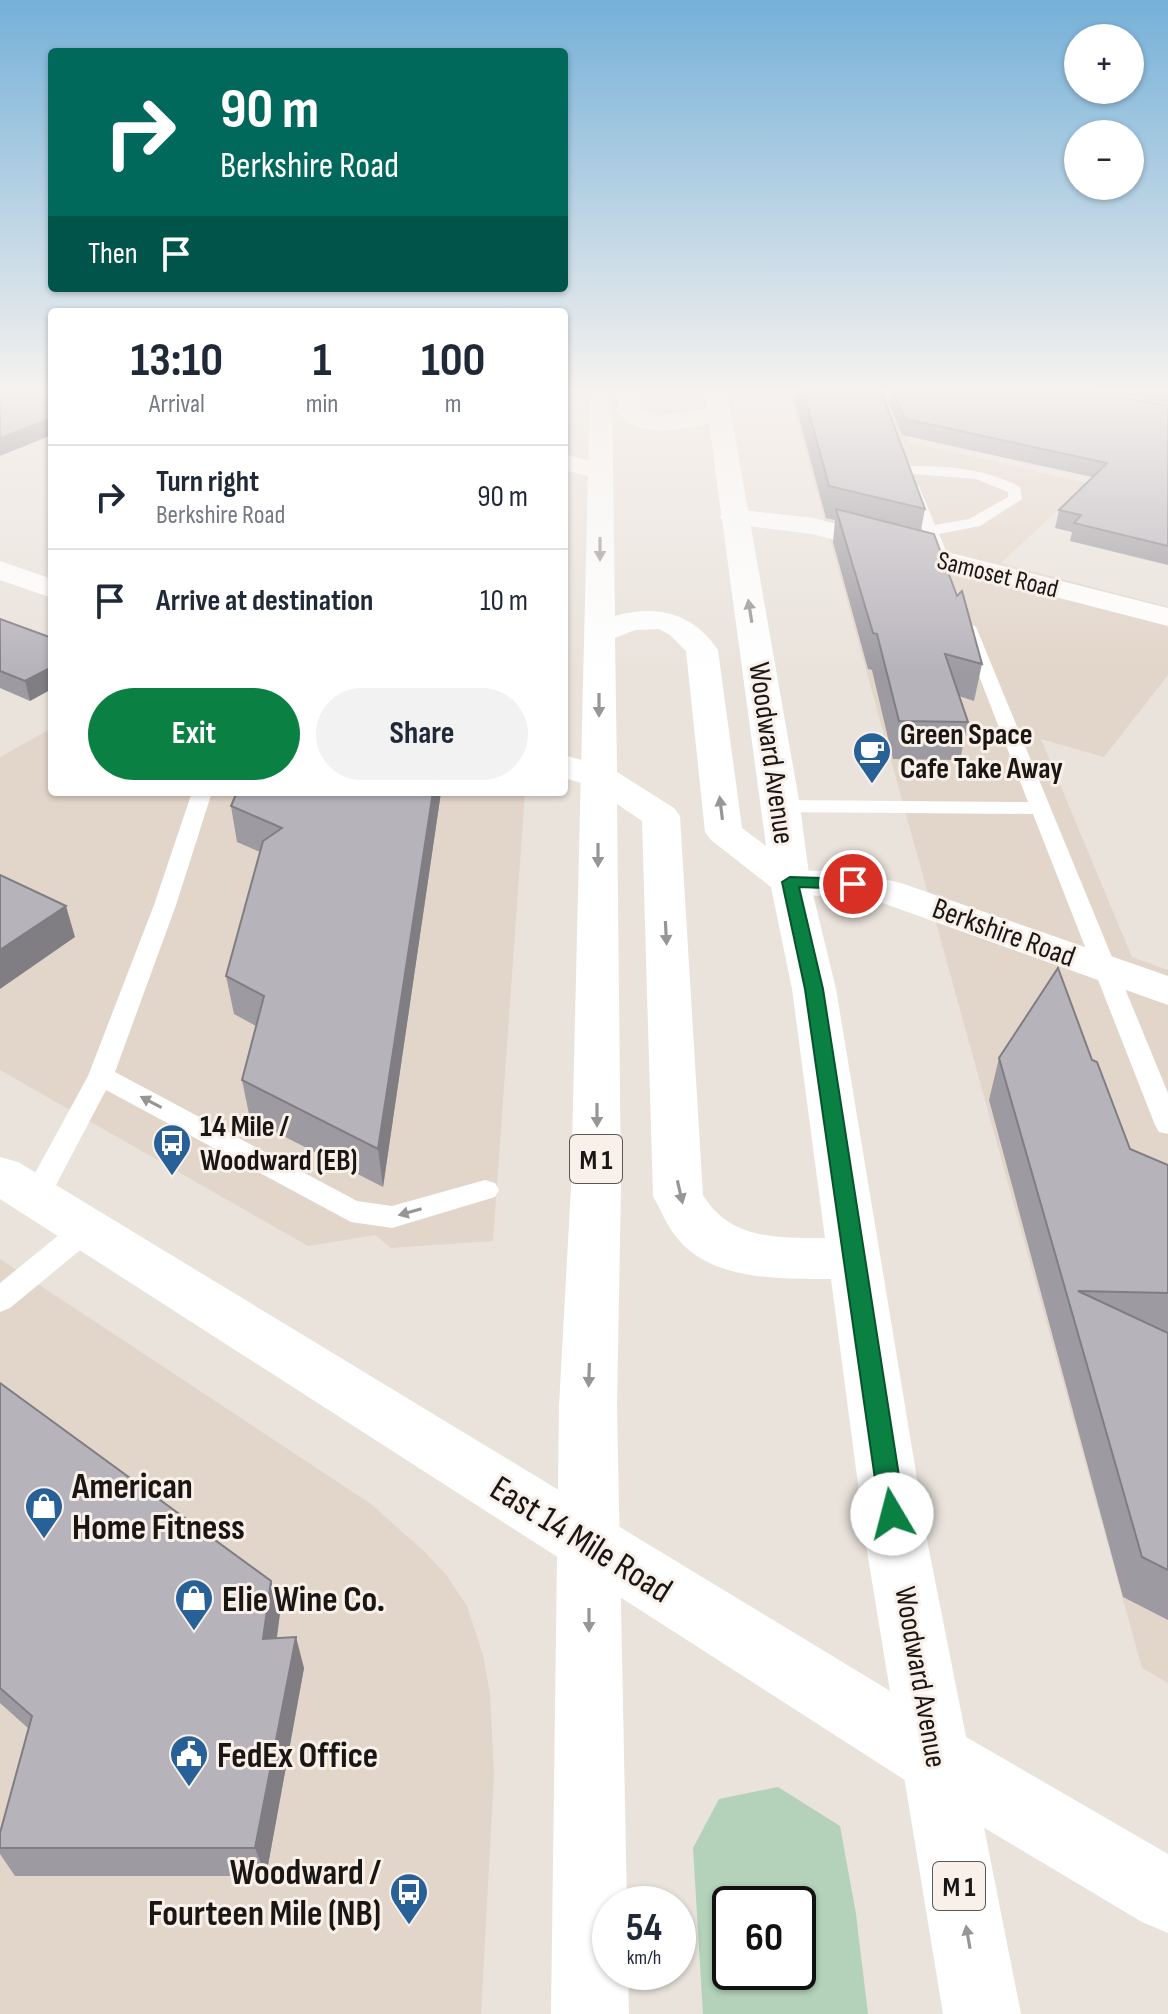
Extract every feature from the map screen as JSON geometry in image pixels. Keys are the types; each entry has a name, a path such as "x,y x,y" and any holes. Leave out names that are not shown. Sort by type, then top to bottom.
{"main road":[{"name":"M 1","path":"590,2014 588,1406 596,1187 581,771 600,633 600,485"},
{"name":"Woodward Avenue","path":"729,485 781,806 790,882 814,989 897,1545 982,2014"},
{"name":"Samoset Road","path":"734,517 813,526 947,572 1168,617"},
{"path":"0,570 48,588"},
{"path":"600,633 636,619 655,619 690,632 702,650 724,832 790,882"},
{"path":"581,771 661,816 678,1196 698,1228 725,1247 754,1254 853,1259"},
{"name":"Berkshire Road","path":"790,882 853,884 887,891 1168,991"},
{"name":"East 14 Mile Road","path":"18,1186 936,1759 1168,1896"}],"lane":[{"path":"912,485 947,572"},
{"path":"930,529 952,531 1015,499 1015,490 1003,485"},
{"path":"963,615 1168,1125"},
{"path":"18,1186 101,1076 165,905 201,796"},
{"path":"781,806 1039,808"},
{"path":"101,1076 351,1211 392,1217 485,1190"},
{"path":"0,1300 86,1229"}],"shaded area":[{"path":"815,485 1085,485 1001,563 1168,607 1168,675 1104,757 1041,739 1132,957 1168,970 1168,1683 1142,1668"},
{"path":"48,730 48,796 525,796 493,1241 391,1248 375,1235 308,1246 0,1070 0,757"},
{"path":"0,1259 371,1504 425,1552 447,1576 467,1606 483,1655 490,1694 494,1774 481,2014 0,2014"}],"green space":[{"path":"778,1787 840,1826 856,1914 868,2014 703,2014 693,1848 719,1799"}],"building":[{"path":"916,485 925,509 829,486"},
{"path":"1085,485 1168,485 1168,546 1074,523 1081,515 1059,510"},
{"path":"836,509 934,534 957,596 962,591 982,664 945,654 968,722 899,721 877,634 873,633"},
{"path":"0,619 48,637 48,669 25,681 0,671"},
{"path":"235,796 432,796 378,1149 242,1080 264,996 226,976 263,841 282,828 231,806"},
{"path":"0,875 66,906 0,950"},
{"path":"1058,968 1092,1060 1097,1062 1130,1149 1168,1165 1168,1293 1078,1291 1168,1333 1168,1570 1142,1557 999,1058"},
{"path":"0,1383 271,1581 263,1639 296,1637 255,1848 0,1848 0,1833 32,1716 0,1688"}],"place":[{"name":"Green Space Cafe Take Away","path":"872,785"},
{"name":"14 Mile / Woodward (EB)","path":"172,1177"},
{"name":"American Home Fitness","path":"44,1540"},
{"name":"Elie Wine Co.","path":"194,1632"},
{"name":"FedEx Office","path":"189,1788"},
{"name":"Woodward / Fourteen Mile (NB)","path":"409,1926"}],"route":[{"path":"853,884 790,882 814,989 892,1514"}]}
